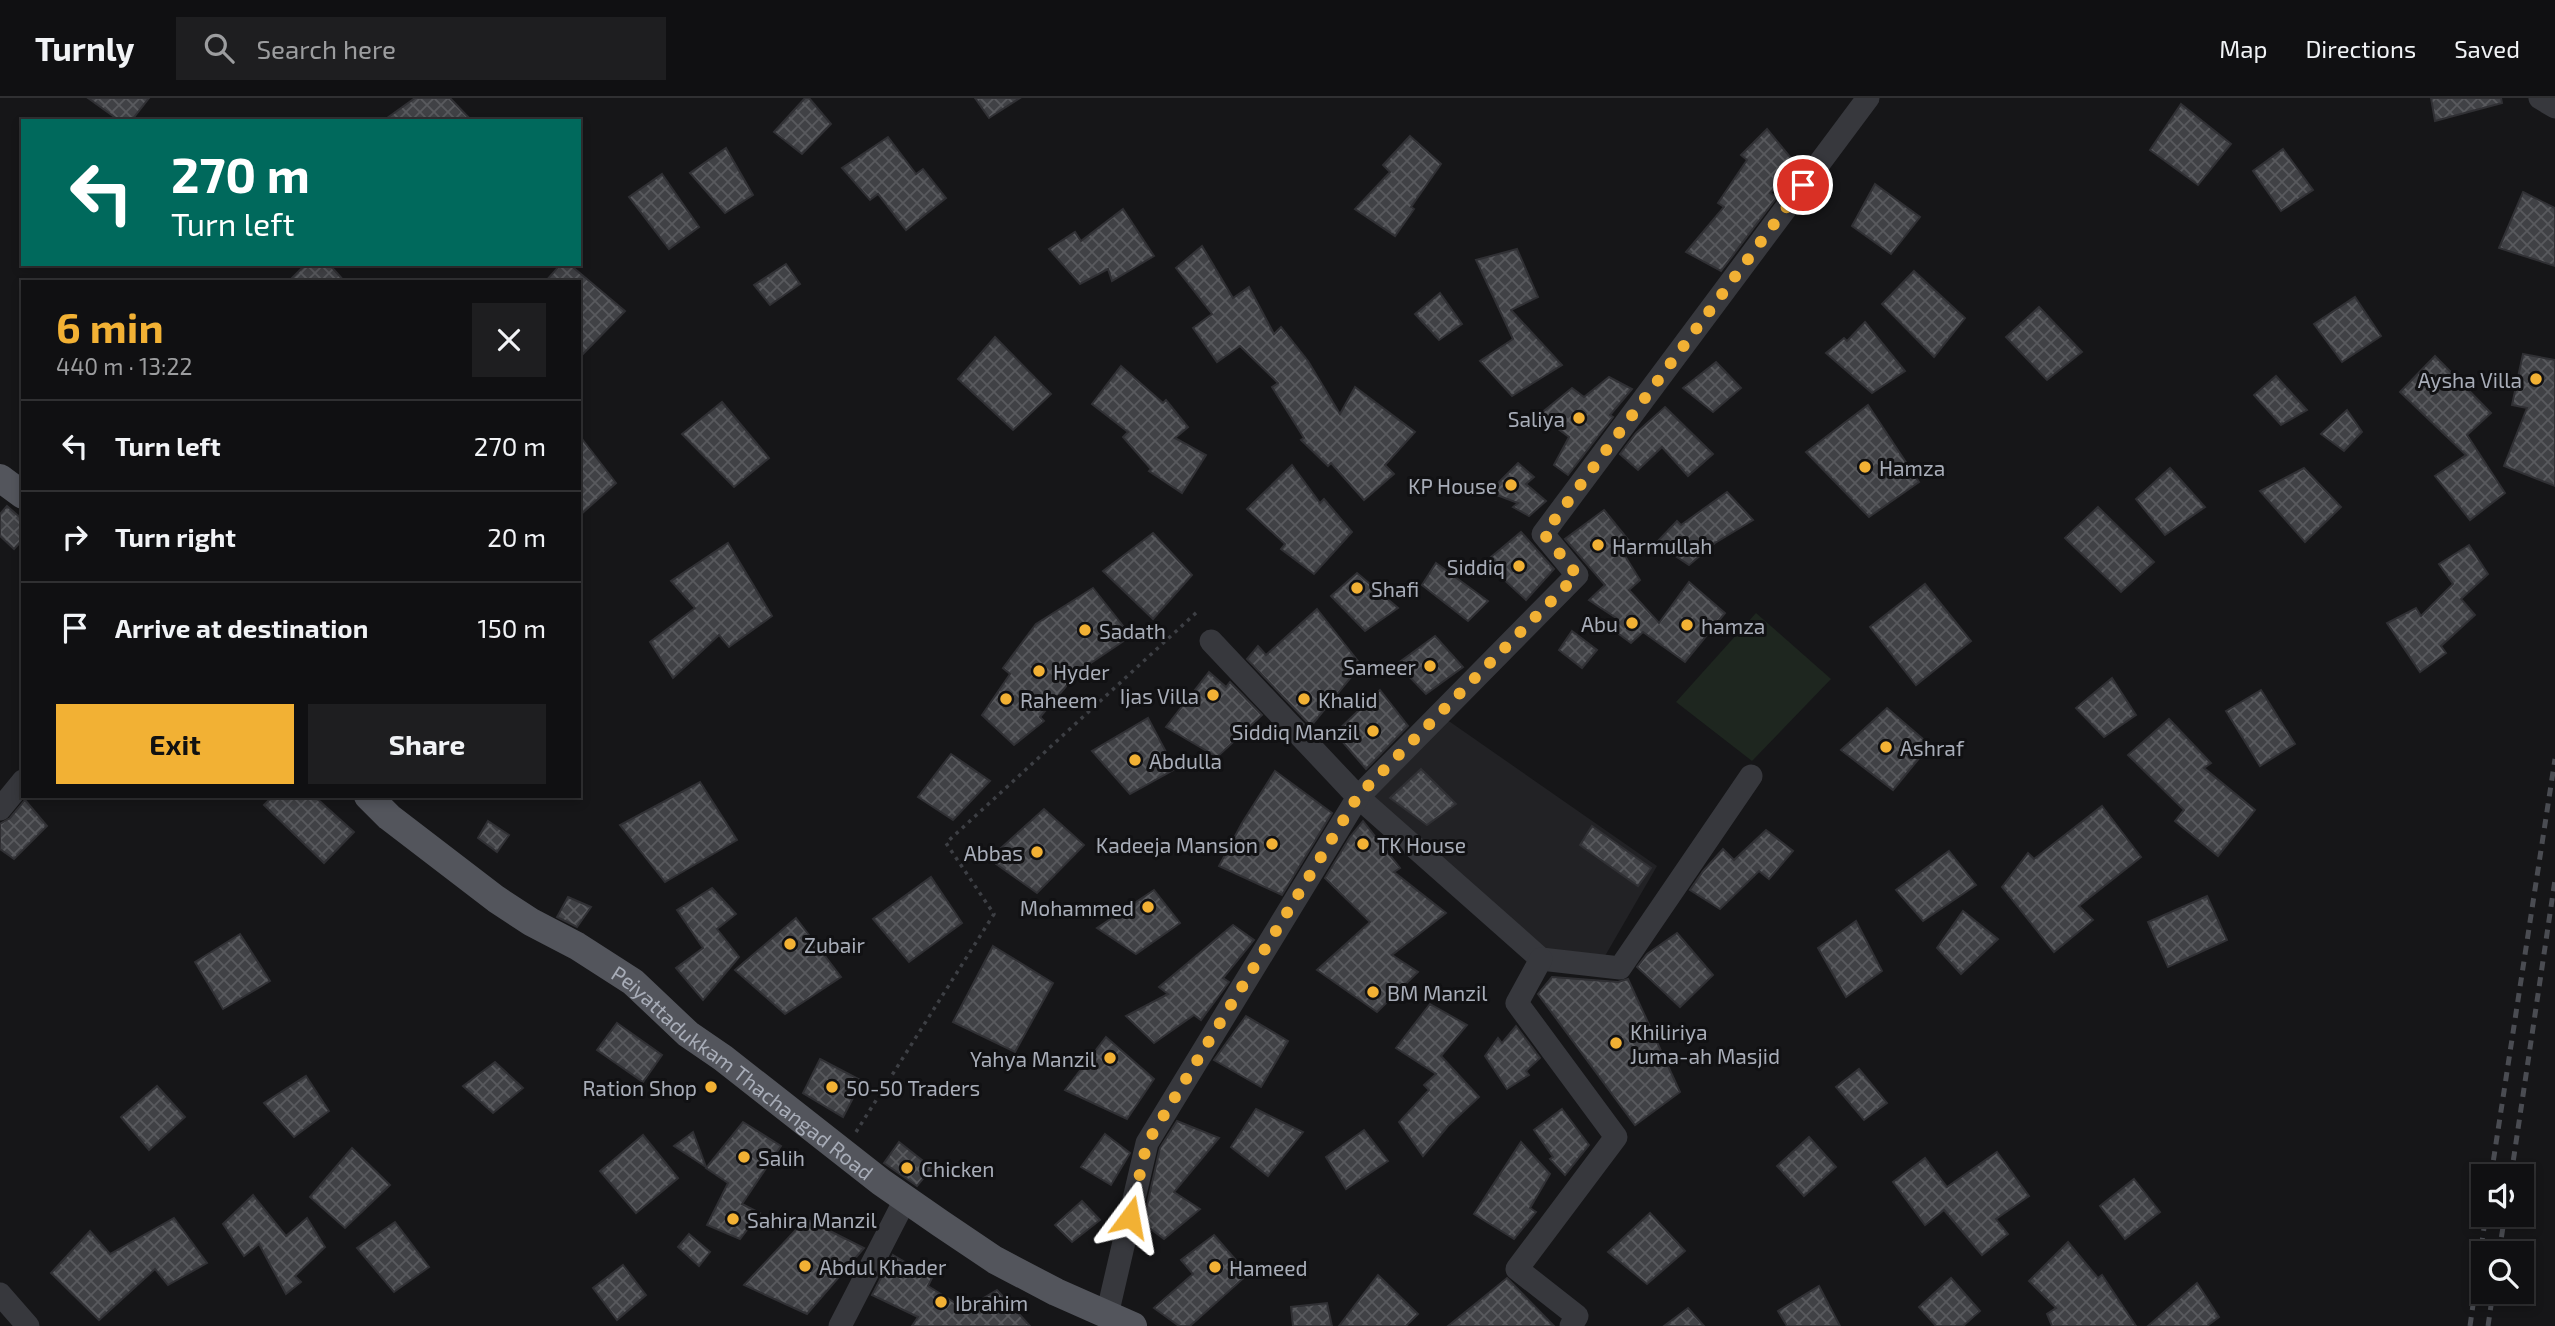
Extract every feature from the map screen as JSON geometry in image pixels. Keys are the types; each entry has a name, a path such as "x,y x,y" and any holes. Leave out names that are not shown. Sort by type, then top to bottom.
{"main road":[{"path":"0,478 21,494"},
{"name":"Peiyattadukkam Thachangad Road","path":"370,798 407,831 496,900 577,946 633,982 688,1034 723,1058 881,1182 995,1260 1056,1293 1133,1326"}],"street":[{"path":"1107,1315 1147,1143 1358,796 1577,575 1544,534 1868,98"},
{"path":"2540,98 2555,107"},
{"path":"1212,641 1358,796 1541,958 1620,968 1751,776"},
{"path":"0,809 21,783"},
{"path":"1541,958 1517,1003 1616,1137 1517,1269 1577,1316 1571,1326"},
{"path":"840,1326 906,1198"},
{"path":"0,1294 28,1326"}],"path":[{"path":"843,1152 994,914 946,843 1196,612"}],"shaded area":[{"path":"1756,613 1831,679 1752,761 1676,702"},
{"path":"1443,717 1657,866 1605,956 1546,954 1369,800"}],"building":[{"path":"88,98 149,98 133,119 117,119"},
{"path":"415,98 450,98 470,119 386,119"},
{"path":"805,98 809,98 831,124 802,154 774,132"},
{"path":"975,98 1020,98 989,118"},
{"path":"2431,98 2501,98 2502,103 2435,121"},
{"path":"2181,104 2231,144 2198,185 2150,150"},
{"path":"1767,129 1795,163 1770,193 1777,197 1721,271 1686,252 1724,207 1718,203 1747,160 1741,155"},
{"path":"1410,136 1441,164 1411,207 1414,209 1395,236 1355,209 1390,172 1383,165"},
{"path":"888,137 916,174 923,169 946,198 906,230 878,194 870,200 842,168"},
{"path":"726,148 753,195 725,213 690,173"},
{"path":"2283,149 2313,190 2281,211 2253,171"},
{"path":"662,174 699,227 669,249 629,197"},
{"path":"1875,184 1920,217 1891,254 1852,226"},
{"path":"2523,192 2555,208 2555,266 2499,248"},
{"path":"1123,209 1154,256 1112,281 1108,269 1080,284 1049,249 1075,232 1081,241"},
{"path":"1202,246 1233,298 1249,287 1274,334 1281,327 1308,361 1340,414 1355,387 1415,432 1385,465 1394,474 1364,500 1331,463 1328,466 1301,440 1304,438 1272,387 1278,383 1240,346 1217,362 1193,328 1212,314 1176,268"},
{"path":"1517,249 1538,297 1511,310 1562,365 1512,396 1480,361 1513,339 1476,260"},
{"path":"786,264 800,284 770,305 754,285"},
{"path":"304,266 331,266 343,280 290,280"},
{"path":"559,266 571,266 625,311 581,356 581,280 547,280"},
{"path":"1914,271 1965,318 1934,357 1882,304"},
{"path":"1440,293 1462,324 1439,340 1415,314"},
{"path":"2355,297 2381,336 2342,362 2314,324"},
{"path":"2039,307 2082,352 2047,380 2006,337"},
{"path":"1865,322 1905,371 1872,393 1826,353 1844,338 1847,341"},
{"path":"995,337 1051,394 1013,430 958,379"},
{"path":"2523,354 2555,360 2555,486 2504,466 2527,408 2512,405"},
{"path":"2435,356 2491,413 2467,435 2505,493 2470,520 2435,476 2466,455 2400,392"},
{"path":"1716,362 1741,388 1713,412 1683,388"},
{"path":"1121,366 1163,403 1166,400 1188,427 1175,438 1206,455 1182,493 1149,471 1151,469 1123,437 1128,432 1092,404"},
{"path":"2276,376 2307,410 2281,425 2254,395"},
{"path":"1609,377 1632,389 1610,415 1613,417 1568,475 1554,465 1569,437 1539,415 1572,388 1584,397"},
{"path":"722,402 769,458 734,487 682,434"},
{"name":"Hamza","path":"1868,405 1919,482 1869,517 1806,452"},
{"path":"1665,407 1713,454 1688,476 1662,447 1638,470 1620,454 1636,433"},
{"path":"2347,410 2362,432 2344,451 2321,434"},
{"path":"581,438 616,483 581,514"},
{"path":"1518,463 1534,477 1526,484 1546,501 1529,516 1513,507 1518,503 1489,492"},
{"path":"1292,465 1320,503 1324,499 1352,532 1314,574 1281,549 1285,544 1247,509"},
{"path":"2170,468 2205,507 2165,535 2136,499"},
{"path":"2304,468 2341,507 2305,542 2260,491"},
{"path":"1727,492 1753,520 1715,543 1689,565 1656,543 1677,521 1681,525"},
{"path":"7,506 21,518 21,541 14,549 0,536 0,514"},
{"path":"2098,507 2154,562 2121,592 2065,538"},
{"path":"1604,510 1634,547 1625,556 1640,580 1629,590 1659,623 1689,582 1725,613 1685,662 1643,632 1631,643 1608,626 1616,618 1589,600 1605,585 1565,539"},
{"name":"Siddiq","path":"1521,532 1554,569 1526,600 1485,562"},
{"path":"1153,533 1192,575 1153,619 1103,571"},
{"path":"728,543 772,616 729,647 719,635 673,678 650,642 695,608 671,581"},
{"path":"2469,545 2488,574 2461,599 2475,615 2441,646 2446,653 2420,672 2387,623 2416,608 2421,616 2453,584 2439,564"},
{"path":"1436,563 1488,601 1468,621 1422,585"},
{"name":"Shafi","path":"1357,573 1398,608 1365,631 1331,596"},
{"path":"1925,584 1971,641 1916,685 1870,627"},
{"path":"1093,588 1131,636 1079,671 1040,717 1044,721 1014,745 982,715 1010,674 1003,668 1036,624"},
{"name":"Khalid","path":"1317,609 1361,665 1311,726 1247,659 1258,646 1266,655"},
{"path":"1572,631 1597,650 1582,668 1559,650"},
{"name":"Sameer","path":"1435,636 1463,667 1426,694 1397,664"},
{"name":"Ijas Villa","path":"1209,672 1226,687 1230,682 1262,715 1217,757 1166,727"},
{"path":"2112,678 2136,715 2104,737 2076,708"},
{"name":"Siddiq Manzil","path":"1380,690 1408,726 1366,769 1335,733"},
{"path":"2261,690 2295,744 2260,766 2226,711"},
{"name":"Ashraf","path":"1887,708 1930,745 1893,790 1841,750"},
{"name":"Abdulla","path":"1148,718 1175,769 1130,794 1092,751"},
{"path":"2169,719 2211,763 2204,768 2255,810 2218,856 2175,821 2184,810 2128,755"},
{"path":"951,754 990,781 953,820 918,797"},
{"path":"1421,769 1456,804 1427,825 1390,798"},
{"name":"Kadeeja Mansion","path":"1275,771 1332,813 1282,895 1219,866"},
{"path":"700,782 737,840 665,882 620,825"},
{"path":"271,798 316,798 354,832 324,863 264,805"},
{"path":"25,800 47,826 14,859 0,849 0,824 10,818"},
{"path":"2102,806 2141,857 2079,906 2093,920 2054,952 2002,887 2028,853 2034,859"},
{"name":"Abbas","path":"1044,809 1084,845 1037,893 989,859"},
{"path":"488,821 509,835 497,852 478,838"},
{"path":"1363,821 1400,868 1394,872 1446,913 1392,955 1418,972 1377,1012 1317,970 1370,922 1325,878"},
{"path":"1592,826 1651,868 1638,886 1580,845"},
{"path":"1766,830 1793,851 1769,879 1759,871 1720,909 1690,890 1723,849 1734,860"},
{"path":"1949,851 1976,885 1923,921 1896,890"},
{"path":"931,877 962,923 909,962 873,919"},
{"path":"712,888 736,914 717,929 739,957 703,1000 676,968 703,948 677,910"},
{"name":"Mohammed","path":"1154,890 1180,923 1136,954 1097,928"},
{"path":"2207,896 2227,940 2168,967 2148,922"},
{"path":"568,897 591,907 577,927 557,917"},
{"path":"1963,911 1998,939 1961,974 1937,948"},
{"name":"Zubair","path":"796,918 841,977 785,1014 735,970"},
{"path":"1856,921 1882,971 1846,997 1818,948"},
{"path":"1233,925 1254,940 1223,978 1229,982 1201,1020 1194,1015 1154,1043 1126,1016 1168,994 1159,987"},
{"path":"1677,933 1713,975 1680,1007 1637,967 1647,954"},
{"path":"240,934 270,981 223,1009 195,962"},
{"path":"993,946 1053,983 1015,1052 953,1022"},
{"name":"Khiliriya Juma-ah Masjid","path":"1552,977 1618,982 1628,979 1680,1092 1635,1125 1538,994"},
{"path":"1430,1004 1467,1025 1441,1056 1479,1097 1448,1126 1423,1156 1399,1122 1429,1090 1424,1085 1436,1074 1396,1048"},
{"path":"1246,1016 1288,1041 1261,1087 1214,1060"},
{"path":"617,1023 662,1055 643,1082 597,1050"},
{"path":"1516,1026 1540,1058 1526,1071 1529,1075 1507,1089 1485,1056 1498,1038 1502,1043"},
{"name":"Yahya Manzil","path":"1106,1037 1154,1079 1127,1119 1065,1090"},
{"name":"50-50 Traders","path":"820,1059 862,1081 843,1117 803,1093"},
{"path":"495,1062 523,1088 493,1113 463,1086"},
{"path":"1859,1069 1887,1103 1864,1120 1836,1087"},
{"path":"306,1076 329,1111 294,1137 264,1103"},
{"path":"157,1086 185,1117 149,1150 121,1117"},
{"path":"1256,1109 1303,1132 1268,1176 1231,1147"},
{"path":"1562,1109 1589,1145 1565,1175 1550,1159 1553,1157 1534,1130"},
{"path":"1177,1121 1219,1138 1174,1192 1200,1209 1164,1239 1143,1223 1160,1148"},
{"name":"Salih","path":"743,1122 781,1146 742,1204 760,1213 740,1239 707,1225 728,1183 706,1168"},
{"path":"1364,1130 1388,1161 1346,1189 1326,1157"},
{"path":"693,1132 706,1167 674,1146"},
{"path":"1105,1134 1130,1153 1111,1185 1081,1167"},
{"path":"643,1135 678,1178 636,1213 600,1171"},
{"path":"1809,1137 1836,1167 1804,1196 1777,1166"},
{"name":"Chicken","path":"899,1142 932,1168 917,1186 884,1163"},
{"path":"1521,1142 1550,1174 1530,1208 1536,1212 1514,1239 1474,1214"},
{"path":"352,1148 390,1185 345,1228 310,1197"},
{"path":"1997,1152 2029,1196 1996,1219 2008,1234 1982,1255 1944,1210 1925,1225 1893,1182 1925,1158 1947,1187"},
{"path":"2134,1179 2160,1212 2125,1239 2100,1206"},
{"path":"253,1195 286,1236 307,1218 325,1247 295,1276 301,1282 286,1294 259,1244 244,1256 223,1224"},
{"path":"1082,1201 1100,1220 1072,1242 1055,1225"},
{"path":"1650,1213 1685,1251 1647,1284 1608,1252"},
{"path":"174,1218 207,1263 168,1285 155,1269 99,1320 51,1273 90,1231 110,1254"},
{"name":"Abdul Khader","path":"806,1219 864,1248 807,1314 744,1285"},
{"path":"395,1222 429,1267 394,1292 357,1248"},
{"path":"689,1234 710,1252 699,1266 678,1247"},
{"path":"1214,1235 1248,1274 1190,1326 1179,1326 1154,1308 1193,1274 1181,1260"},
{"path":"2068,1242 2098,1278 2102,1275 2136,1326 2052,1326 2047,1314 2056,1308 2029,1281"},
{"path":"893,1255 932,1278 928,1286 965,1309 997,1290 1030,1326 912,1326 918,1317 872,1295"},
{"path":"623,1265 646,1295 617,1320 593,1288"},
{"path":"1378,1275 1418,1314 1406,1326 1339,1326"},
{"path":"1507,1278 1554,1326 1448,1326 1485,1296"},
{"path":"1951,1278 1980,1311 1963,1326 1936,1326 1919,1307"},
{"path":"2197,1283 2219,1317 2207,1326 2148,1326"},
{"path":"1819,1286 1840,1326 1787,1326 1778,1311"},
{"path":"1327,1303 1332,1326 1293,1326 1291,1307"},
{"path":"1688,1308 1704,1326 1664,1326"}],"railway":[{"path":"2493,1164 2555,759"},
{"path":"2513,1164 2555,880"},
{"path":"2470,1326 2484,1227"},
{"path":"2501,1241 2503,1227"},
{"path":"2488,1326 2491,1304"}],"place":[{"name":"Aysha Villa","path":"2536,379"},
{"name":"Saliya","path":"1579,418"},
{"name":"Hamza","path":"1865,467"},
{"name":"KP House","path":"1511,485"},
{"name":"Harmullah","path":"1598,545"},
{"name":"Siddiq","path":"1519,566"},
{"name":"Shafi","path":"1357,588"},
{"name":"Abu","path":"1632,623"},
{"name":"hamza","path":"1687,625"},
{"name":"Sadath","path":"1085,630"},
{"name":"Sameer","path":"1430,666"},
{"name":"Hyder","path":"1039,671"},
{"name":"Ijas Villa","path":"1213,695"},
{"name":"Raheem","path":"1006,699"},
{"name":"Khalid","path":"1304,699"},
{"name":"Siddiq Manzil","path":"1373,731"},
{"name":"Ashraf","path":"1886,747"},
{"name":"Abdulla","path":"1135,760"},
{"name":"Kadeeja Mansion","path":"1272,844"},
{"name":"TK House","path":"1363,844"},
{"name":"Abbas","path":"1037,852"},
{"name":"Mohammed","path":"1148,907"},
{"name":"Zubair","path":"790,944"},
{"name":"BM Manzil","path":"1373,992"},
{"name":"Khiliriya Juma-ah Masjid","path":"1616,1043"},
{"name":"Yahya Manzil","path":"1110,1058"},
{"name":"Ration Shop","path":"711,1087"},
{"name":"50-50 Traders","path":"832,1087"},
{"name":"Salih","path":"744,1157"},
{"name":"Chicken","path":"907,1168"},
{"name":"Sahira Manzil","path":"733,1219"},
{"name":"Abdul Khader","path":"805,1266"},
{"name":"Hameed","path":"1215,1267"},
{"name":"Ibrahim","path":"941,1302"}],"route":[{"path":"1130,1217 1147,1143 1358,796 1577,575 1544,534 1803,185"}]}
